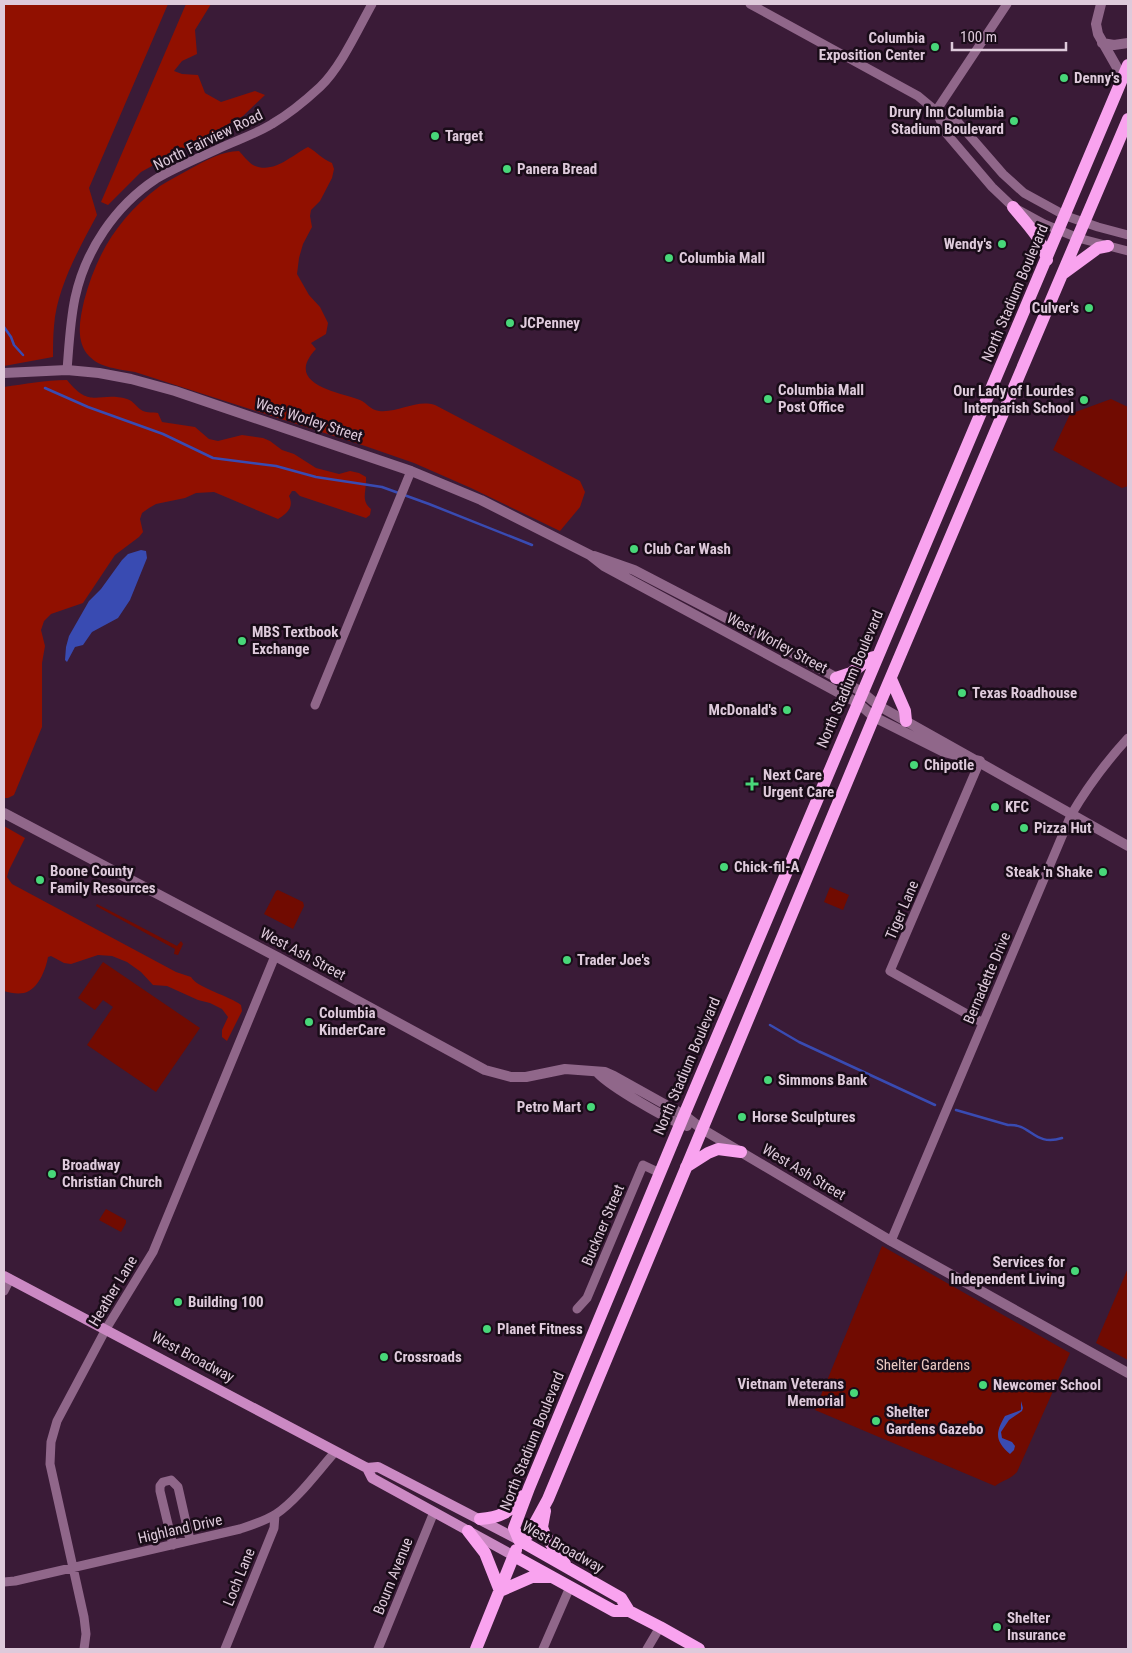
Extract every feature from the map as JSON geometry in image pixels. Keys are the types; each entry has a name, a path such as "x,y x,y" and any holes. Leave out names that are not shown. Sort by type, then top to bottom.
{"main road":[{"name":"North Stadium Boulevard","path":"519,1540 514,1528 529,1488 682,1119 1066,216 1128,65"},
{"path":"476,1649 519,1540 529,1534 548,1499 877,712 1128,119"},
{"path":"1013,207 1032,229 1044,248 1047,260"},
{"path":"1062,275 1098,248 1108,246"},
{"path":"836,678 851,673 870,658 878,656"},
{"path":"891,679 905,711 906,721"},
{"path":"686,1167 718,1149 741,1152"},
{"name":"West Broadway","path":"7,1278 366,1468 372,1478 614,1611 630,1611 699,1649"},
{"name":"West Broadway","path":"366,1468 378,1467 519,1540 622,1598 630,1611"},
{"path":"480,1519 502,1515 520,1500 529,1488"},
{"path":"548,1499 542,1527 550,1544 568,1568"},
{"path":"468,1531 485,1553 500,1591"},
{"path":"500,1591 532,1578 552,1577"}],"street":[{"name":"North Fairview Road","path":"67,370 70,329 79,284 101,234 117,214 134,196 156,179 272,125 308,98 332,73 372,4"},
{"path":"750,4 768,8 918,96 936,111 956,120 1014,186 1034,200 1084,223 1128,235"},
{"path":"936,111 1007,4"},
{"path":"1101,4 1096,24 1102,43 1119,72 1119,85"},
{"path":"1102,43 1114,45 1128,43"},
{"path":"936,111 946,134 992,187 1013,207 1059,231 1128,251"},
{"name":"West Worley Street","path":"4,373 67,370 131,379 175,391 411,471 481,500 590,555 604,566 860,698"},
{"path":"315,705 411,471"},
{"name":"West Worley Street","path":"590,555 607,559 642,574 778,645 836,678 877,712 944,752 980,762"},
{"name":"West Worley Street","path":"877,712 906,721 1128,846"},
{"name":"Bernadette Drive","path":"891,1241 1072,815 1087,788 1107,760 1128,738"},
{"name":"Tiger Lane","path":"980,762 890,971 983,1024"},
{"name":"West Ash Street","path":"4,812 276,956 485,1070 497,1074 526,1077 565,1069 582,1069 598,1073 605,1072 614,1076 682,1119 891,1241 1128,1373"},
{"name":"Heather Lane","path":"84,1649 86,1634 84,1617 50,1464 51,1442 57,1421 106,1329 152,1252 276,956"},
{"name":"Buckner Street","path":"577,1309 587,1298 643,1165 660,1173"},
{"path":"4,1291 7,1278"},
{"name":"Highland Drive","path":"4,1582 240,1529 260,1522 275,1515 287,1505 335,1452"},
{"path":"173,1544 160,1491 160,1486 167,1480 171,1480 178,1487 190,1540"},
{"name":"Bourn Avenue","path":"378,1649 434,1512"},
{"name":"Loch Lane","path":"225,1649 274,1528 275,1515"},
{"path":"543,1649 570,1587"},
{"path":"647,1649 660,1627"}],"green space":[{"path":"1111,399 1128,407 1128,486 1122,488 1053,450 1070,414"},
{"path":"830,887 849,895 843,910 824,902"},
{"path":"278,890 303,902 304,906 293,929 264,914"},
{"path":"97,904 177,946 181,941 183,944 178,955 174,954 175,949 96,906"},
{"path":"103,962 200,1028 156,1092 87,1045 113,1007 103,1000 95,1010 78,998"},
{"path":"106,1209 126,1220 121,1232 99,1220"},
{"name":"Shelter Gardens","path":"882,1246 1070,1353 1017,1472 995,1486 815,1410"},
{"path":"1128,1268 1128,1360 1096,1343"}],"shaded area":[{"path":"4,4 168,4 89,188 97,215 70,269 59,297 54,326 53,357 4,366"},
{"path":"186,4 211,4 195,30 197,54 182,61 174,71 182,74 198,75 205,93 221,102 255,91 265,95 243,116 141,172 108,205 101,202"},
{"path":"308,147 332,163 334,169 332,178 320,201 311,210 312,227 303,244 297,274 309,295 320,307 328,323 326,334 311,343 316,349 308,361 306,371 310,378 317,385 360,400 379,411 421,404 435,405 580,481 585,492 580,507 560,531 414,463 135,372 104,366 93,360 85,350 80,337 80,322 89,283 103,251 121,223 145,198 160,186 220,155 239,151 253,165 268,168 282,163"},
{"path":"67,380 75,389 89,397 127,399 143,411 158,413 162,422 195,427 209,439 218,441 242,435 263,438 316,468 339,474 350,471 359,473 366,477 365,499 371,509 370,515 366,518 300,496 295,491 292,491 289,496 291,503 289,509 278,519 214,492 196,493 185,498 156,504 142,513 140,519 143,532 115,555 83,603 51,614 44,621 41,630 45,646 42,663 42,727 14,795 4,798 4,387 43,381"},
{"path":"141,550 146,551 147,558 130,600 118,618 92,632 83,645 75,647 67,662 65,660 66,647 69,636 89,601 101,589 128,554"},
{"path":"4,826 25,838 7,877 12,884 241,1005 242,1011 227,1041 222,1037 222,1030 228,1017 222,1009 167,986 153,985 141,972 127,962 112,956 98,955 71,964 64,963 51,956 48,957 37,983 29,991 11,993 4,991"},
{"path":"1021,1401 1022,1411 1009,1420 1001,1432 1002,1438 1012,1442 1015,1446 1010,1454 999,1441 999,1427 1005,1416 1021,1410"}],"waterway":[{"path":"4,327 14,345 23,355"},
{"path":"45,388 88,407 163,434 213,458 276,466 316,477 382,487 532,545"},
{"path":"770,1025 799,1042 935,1105"},
{"path":"956,1110 1008,1125 1016,1125 1045,1139 1062,1138"}],"place":[{"name":"Columbia Exposition Center","path":"935,47"},
{"name":"Denny's","path":"1064,78"},
{"name":"Drury Inn Columbia Stadium Boulevard","path":"1014,121"},
{"name":"Target","path":"435,136"},
{"name":"Panera Bread","path":"507,169"},
{"name":"Wendy's","path":"1002,244"},
{"name":"Columbia Mall","path":"669,258"},
{"name":"Culver's","path":"1089,308"},
{"name":"JCPenney","path":"510,323"},
{"name":"Columbia Mall Post Office","path":"768,399"},
{"name":"Our Lady of Lourdes Interparish School","path":"1084,400"},
{"name":"Club Car Wash","path":"634,549"},
{"name":"MBS Textbook Exchange","path":"242,641"},
{"name":"Texas Roadhouse","path":"962,693"},
{"name":"McDonald's","path":"787,710"},
{"name":"Chipotle","path":"914,765"},
{"name":"Next Care Urgent Care","path":"752,784"},
{"name":"KFC","path":"995,807"},
{"name":"Pizza Hut","path":"1024,828"},
{"name":"Chick-fil-A","path":"724,867"},
{"name":"Steak 'n Shake","path":"1103,872"},
{"name":"Boone County Family Resources","path":"40,880"},
{"name":"Trader Joe's","path":"567,960"},
{"name":"Columbia KinderCare","path":"309,1022"},
{"name":"Simmons Bank","path":"768,1080"},
{"name":"Petro Mart","path":"591,1107"},
{"name":"Horse Sculptures","path":"742,1117"},
{"name":"Broadway Christian Church","path":"52,1174"},
{"name":"Services for Independent Living","path":"1075,1271"},
{"name":"Building 100","path":"178,1302"},
{"name":"Planet Fitness","path":"487,1329"},
{"name":"Crossroads","path":"384,1357"},
{"name":"Newcomer School","path":"983,1385"},
{"name":"Vietnam Veterans Memorial","path":"854,1393"},
{"name":"Shelter Gardens Gazebo","path":"876,1421"},
{"name":"Shelter Insurance","path":"997,1627"}]}
